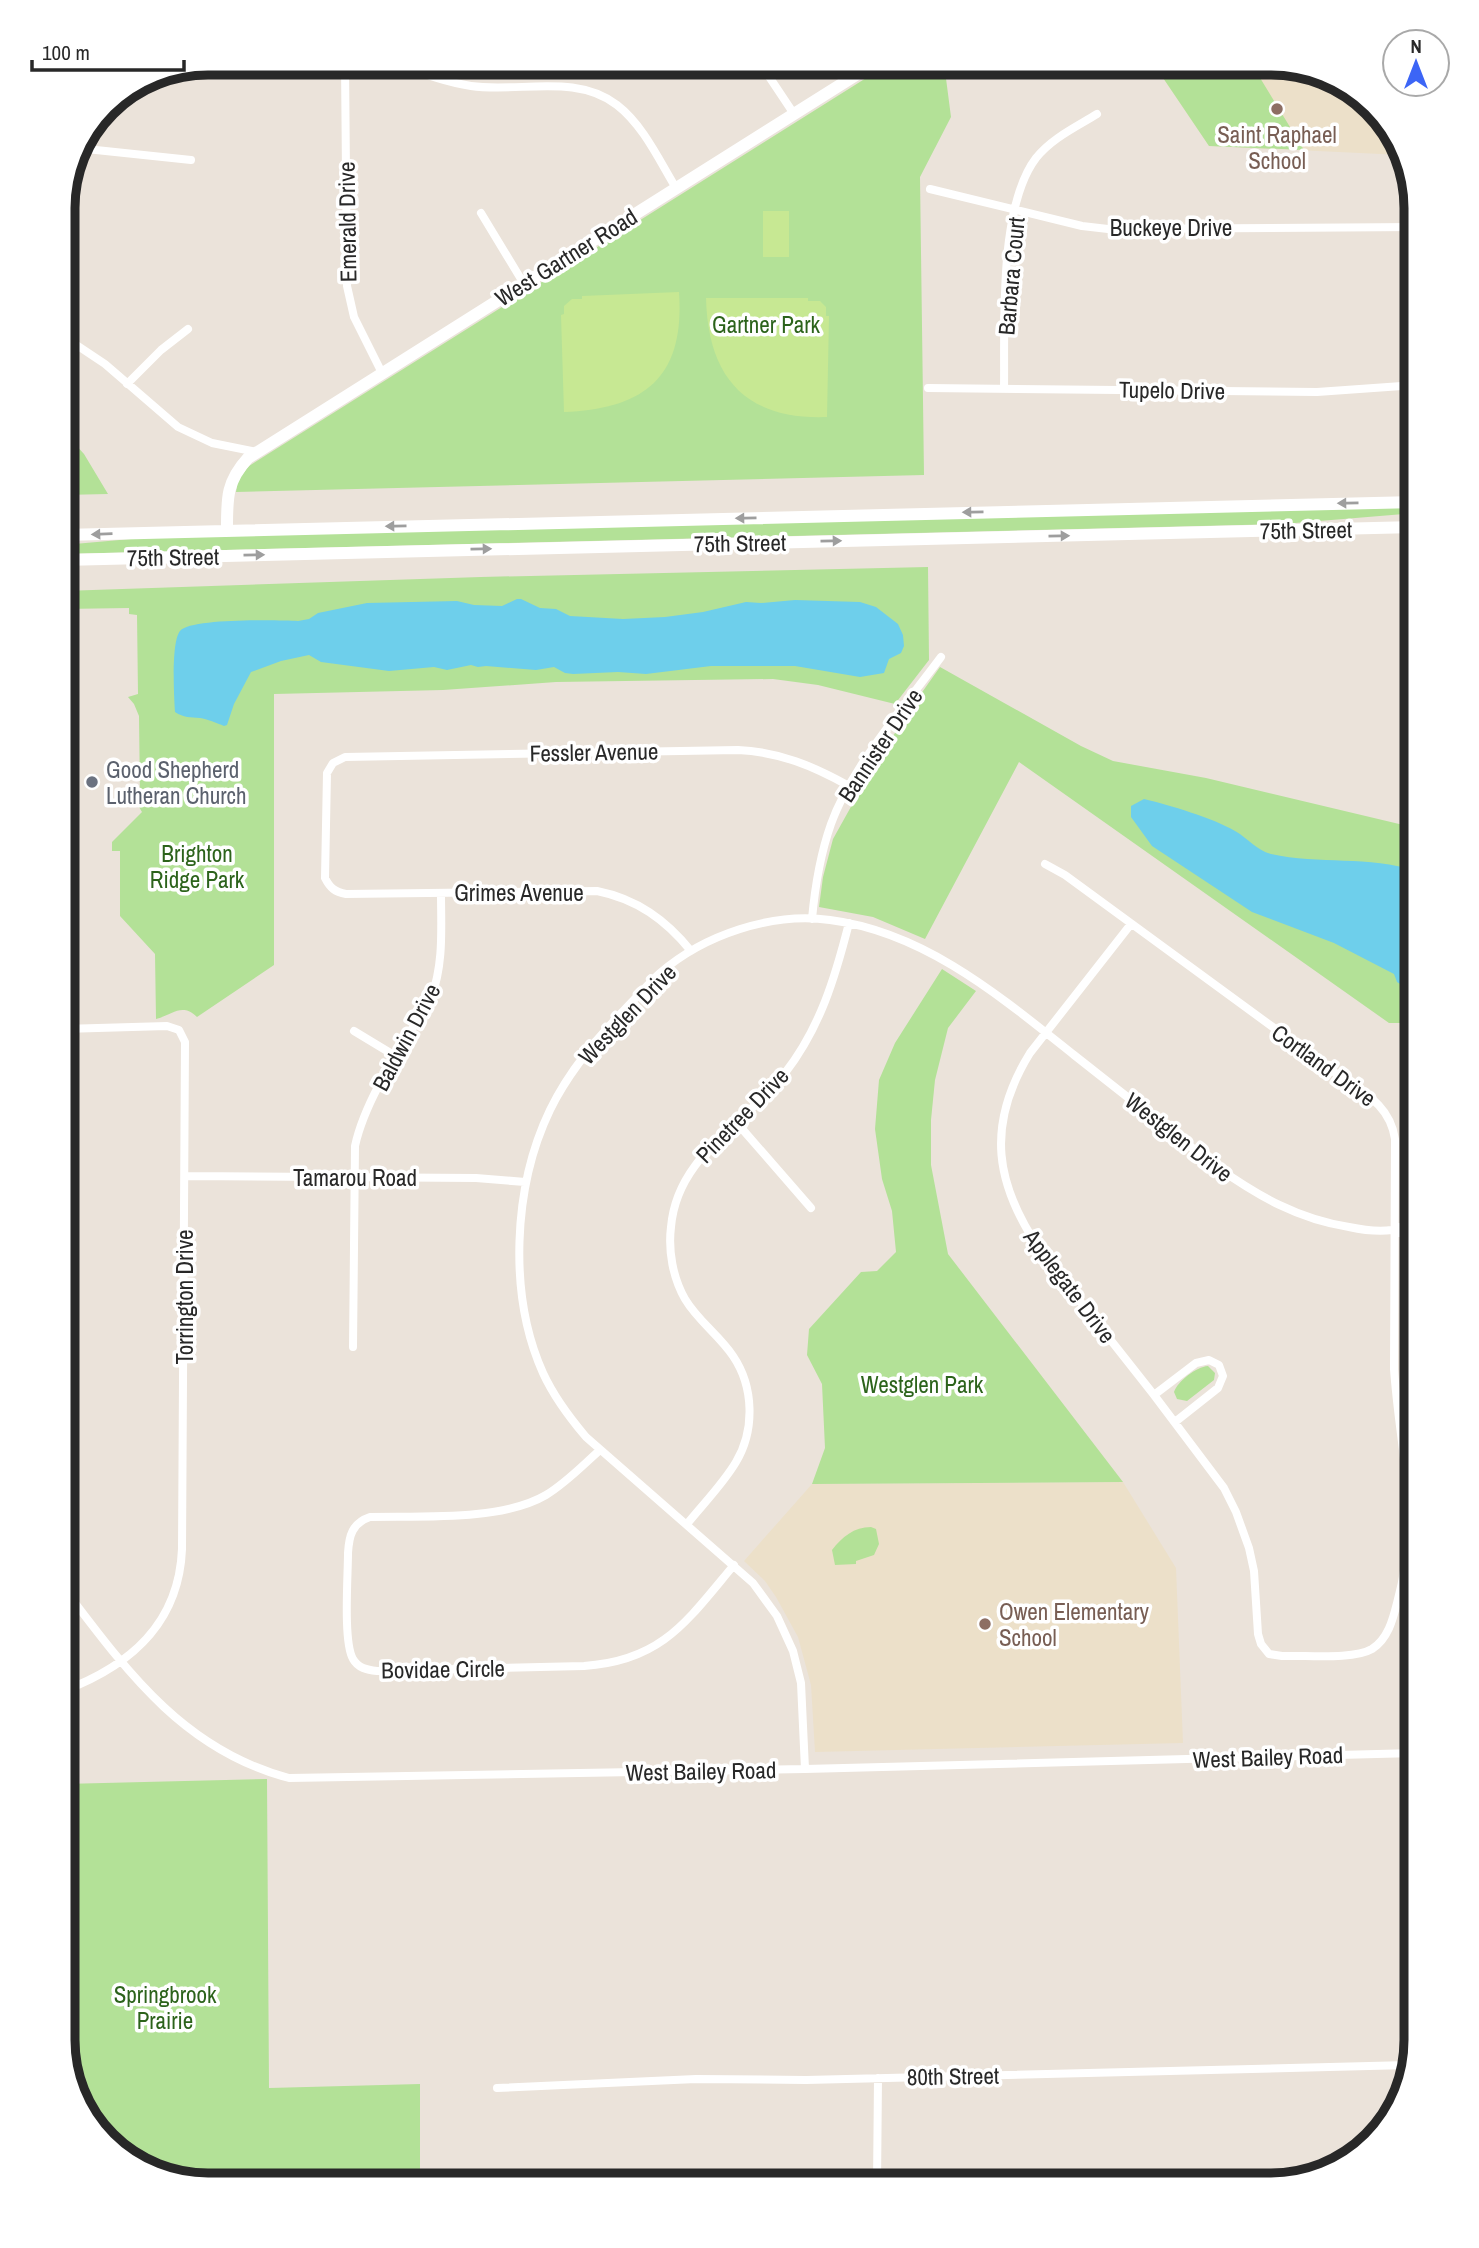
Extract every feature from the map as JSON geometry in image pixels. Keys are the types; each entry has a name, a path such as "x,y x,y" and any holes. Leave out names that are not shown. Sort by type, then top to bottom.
{"main road":[{"name":"West Gartner Road","path":"228,530 231,481 240,466 257,452 854,76"},
{"name":"75th Street","path":"76,534 1404,502"},
{"name":"75th Street","path":"76,560 1404,527"}],"street":[{"name":"Emerald Drive","path":"345,76 347,286 354,317 382,373"},
{"path":"431,76 473,86 575,88 596,93 630,116 676,188"},
{"path":"769,76 794,114"},
{"name":"Barbara Court","path":"1004,389 1005,284 1009,243 1024,182 1037,158 1054,141 1097,114"},
{"path":"89,149 191,160"},
{"name":"Buckeye Drive","path":"930,189 1015,211 1108,229 1404,227"},
{"path":"481,213 524,284"},
{"path":"127,384 161,350 188,329"},
{"path":"76,344 190,434 212,443 257,452"},
{"name":"Tupelo Drive","path":"928,388 1317,392 1404,386"},
{"name":"Bannister Drive","path":"812,919 815,888 831,822 849,786 941,657"},
{"name":"Fessler Avenue","path":"328,885 325,871 326,779 333,763 345,757 759,751 790,758 849,786"},
{"name":"Cortland Drive","path":"1045,864 1065,875 1380,1105 1389,1118 1395,1139 1394,1369 1404,1452"},
{"name":"Grimes Avenue","path":"328,885 337,892 346,894 579,890 610,894 644,907 665,922 691,951"},
{"name":"Baldwin Drive","path":"353,1347 355,1146 370,1104 431,998 436,984 441,957 441,892"},
{"name":"Westglen Drive","path":"805,1769 803,1693 793,1651 777,1616 762,1594 734,1565 586,1437 556,1396 544,1374 531,1341 522,1293 521,1219 526,1182 550,1110 582,1057 660,973 711,940 771,922 812,919 849,923 889,934 942,960 986,988 1248,1189 1284,1209 1326,1224 1371,1231 1395,1230 1404,1225"},
{"name":"Pinetree Drive","path":"687,1524 737,1461 748,1429 750,1407 747,1386 740,1368 683,1296 671,1259 671,1226 678,1194 694,1164 767,1095 814,1028 836,975 849,923"},
{"name":"Applegate Drive","path":"1131,924 1045,1032 1019,1071 1006,1106 1001,1154 1009,1193 1019,1218 1042,1253 1216,1476 1236,1512 1252,1560 1258,1634 1264,1650"},
{"name":"Torrington Drive","path":"75,1686 121,1661 147,1641 167,1612 176,1588 182,1559 185,1176 185,1042 182,1033 175,1027 167,1026 76,1029"},
{"path":"354,1031 397,1058"},
{"path":"737,1123 811,1208"},
{"name":"Tamarou Road","path":"185,1176 476,1178 526,1182"},
{"name":"Westglen Drive","path":"1395,1230 1404,1235"},
{"path":"1154,1395 1196,1363 1209,1360 1219,1365 1223,1376 1218,1388 1175,1422"},
{"name":"Bovidae Circle","path":"600,1450 546,1495 516,1508 489,1513 370,1517 358,1523 349,1538 348,1553 348,1646 356,1663 364,1669 377,1671 592,1666 630,1659 648,1651 678,1630 734,1565"},
{"name":"Cortland Drive","path":"1264,1650 1269,1654 1282,1656 1356,1654 1369,1650 1379,1643 1391,1624 1404,1573"},
{"name":"West Bailey Road","path":"75,1603 121,1661 162,1706 203,1739 245,1763 289,1778 805,1769 1404,1753"},
{"name":"80th Street","path":"497,2088 696,2079 878,2078 1401,2064"},
{"path":"877,2173 878,2078"}],"shaded area":[{"name":"Saint Raphael School","path":"1162,76 1280,76 1322,85 1365,114 1393,155 1209,146"},
{"name":"Owen Elementary School","path":"1123,1482 1176,1568 1183,1743 815,1752 811,1685 798,1637 765,1581 744,1561 812,1484"}],"green space":[{"name":"Gartner Park","path":"869,76 946,76 951,117 920,177 924,475 236,492 238,480 249,466"},
{"path":"1162,76 1259,76 1304,150 1209,146"},
{"path":"763,211 789,211 789,257 763,257"},
{"path":"679,292 679,321 675,346 667,367 654,383 638,395 617,404 564,412 561,315 564,314 564,306 572,299 582,299 582,296"},
{"path":"706,298 808,298 808,301 820,301 826,307 826,316 829,316 827,417 798,416 774,411 753,401 736,388 714,350 708,326"},
{"path":"76,445 84,454 108,494 76,495"},
{"path":"1404,507 1404,514 1283,524 76,554 76,544 142,538"},
{"name":"Brighton Ridge Park","path":"928,567 929,660 895,704 818,685 773,679 556,682 443,690 274,694 274,965 197,1017 187,1010 182,1010 156,1019 155,954 120,916 120,851 112,851 112,842 142,812 136,802 140,796 139,716 128,697 138,694 137,615 129,614 129,608 76,609 76,591 481,577"},
{"path":"940,667 1113,761 1206,778 1404,825 1404,1023 1389,1023 1019,762 925,939 873,917 819,907 823,877 833,839 908,712"},
{"name":"Westglen Park","path":"942,969 976,991 948,1028 935,1080 931,1120 931,1165 948,1254 1123,1482 812,1484 825,1448 822,1384 807,1355 809,1329 861,1272 877,1271 896,1252 892,1211 882,1179 875,1129 879,1080 895,1043"},
{"path":"1208,1366 1215,1373 1214,1380 1187,1401 1177,1399 1174,1392 1179,1383 1193,1372"},
{"path":"871,1527 876,1529 879,1544 874,1555 856,1561 856,1564 835,1565 832,1550 840,1541 854,1531"},
{"name":"Springbrook Prairie","path":"267,1779 269,2088 420,2084 420,2172 182,2170 149,2159 121,2140 108,2127 85,2091 76,2057 75,1784"}],"water":[{"path":"517,599 540,608 556,609 570,616 623,619 703,612 746,602 860,602 876,607 898,624 904,646 901,653 889,659 884,673 860,677 795,666 711,666 646,674 573,674 554,667 536,670 471,665 447,670 434,667 389,671 321,662 309,655 281,661 251,672 234,704 227,725 175,712 175,646 180,631 187,627 236,621 298,621 309,619 318,613 367,603 457,601 502,606"},
{"path":"1144,799 1178,808 1215,821 1271,854 1307,859 1362,861 1404,868 1404,986 1397,982 1394,974 1334,943 1252,912 1152,846 1131,817 1131,806"}],"place":[{"name":"Saint Raphael School","path":"1277,109"},
{"name":"Good Shepherd Lutheran Church","path":"92,782"},
{"name":"Owen Elementary School","path":"985,1624"}]}
